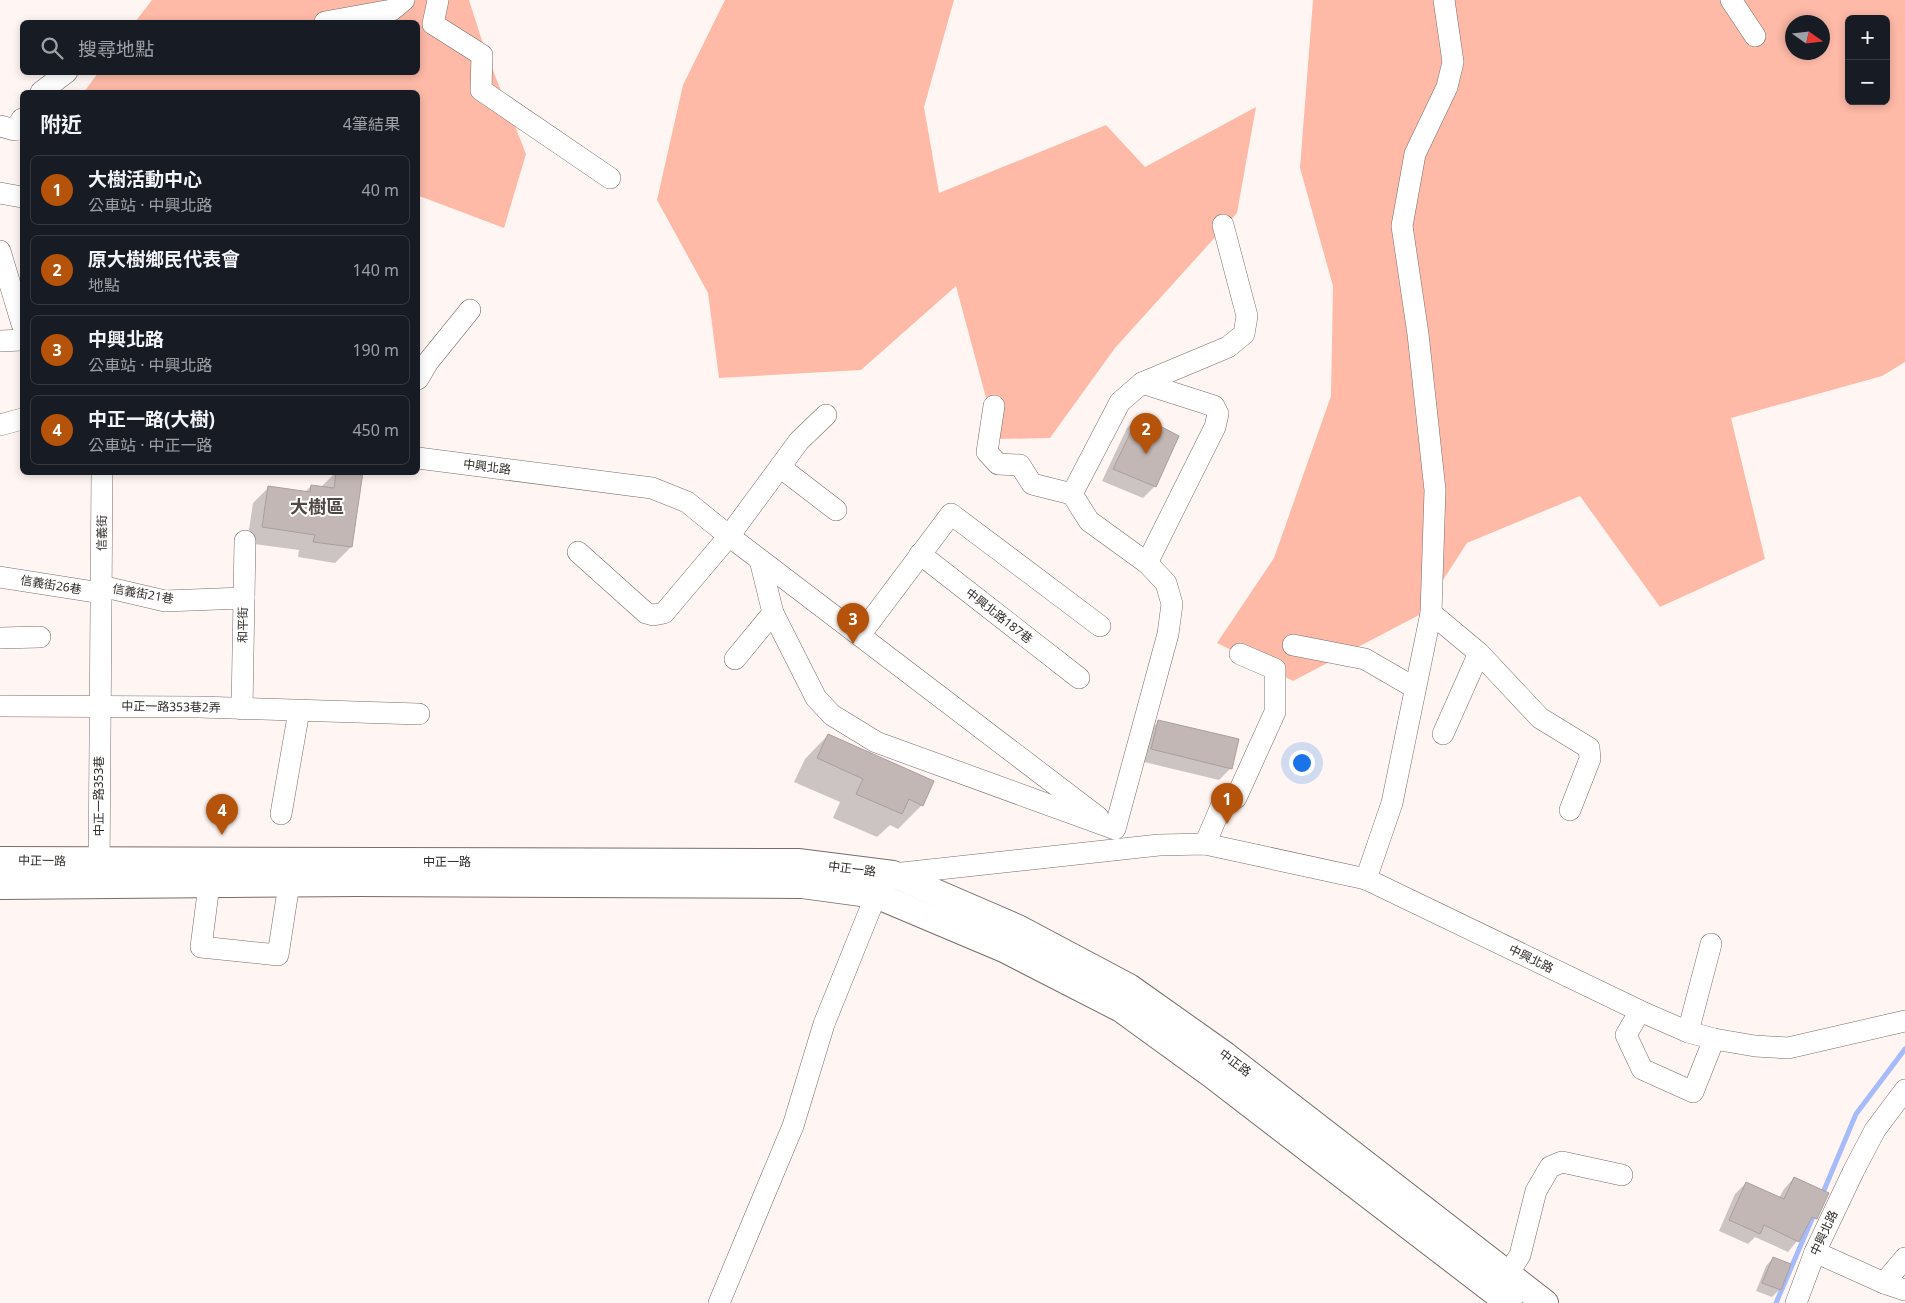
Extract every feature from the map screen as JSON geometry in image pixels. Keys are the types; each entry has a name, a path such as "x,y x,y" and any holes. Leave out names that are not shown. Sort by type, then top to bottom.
{"main road":[{"name":"中正一路","path":"0,860 99,874 210,885 802,885 876,895"},
{"name":"中正一路","path":"0,886 99,874 798,862 893,874"},
{"name":"中正路","path":"893,874 1018,928 1129,987 1225,1055 1545,1303"},
{"name":"中正路","path":"876,895 1004,950 1121,1009 1212,1075 1509,1303"}],"street":[{"path":"336,20 392,10 404,0"},
{"path":"438,0 433,24 482,55 481,90 610,178"},
{"path":"1366,879 1392,803 1431,613 1435,490 1418,334 1402,226 1415,154 1446,87 1453,62 1444,0"},
{"path":"1731,0 1755,36"},
{"path":"44,90 63,75"},
{"path":"0,126 15,130 20,122"},
{"path":"0,193 20,197"},
{"path":"1072,494 1120,402 1142,383 1228,347 1244,334 1247,316 1223,225"},
{"path":"0,251 20,317"},
{"path":"421,365 470,310"},
{"path":"0,341 20,340"},
{"path":"1142,383 1214,406 1218,414 1215,427 1147,563"},
{"path":"760,560 773,612 816,698 840,719 876,742 1115,829 1168,634 1172,604 1166,583 1147,563 1089,522 1072,494 1032,484 1020,465 998,464 987,452 994,406"},
{"path":"578,552 646,613 653,615 664,613 729,536 799,441 826,416"},
{"path":"0,425 20,420"},
{"name":"中興北路","path":"420,458 652,488 687,502 760,560 1115,829 1159,845"},
{"path":"780,467 836,510"},
{"name":"信義街","path":"101,590 102,475"},
{"path":"860,635 950,514 1100,626"},
{"name":"和平街","path":"242,709 245,541"},
{"name":"中興北路187巷","path":"920,554 1079,678"},
{"name":"信義街26巷","path":"0,576 101,590"},
{"name":"信義街21巷","path":"101,590 165,601 244,598"},
{"name":"中正一路353巷","path":"99,874 101,590"},
{"path":"735,659 773,612"},
{"path":"1431,613 1479,653 1540,718 1589,748 1590,759 1570,810"},
{"path":"0,638 40,637"},
{"path":"1293,645 1365,659 1415,688"},
{"path":"1443,734 1479,653"},
{"path":"1205,844 1226,795 1236,798 1275,712 1275,670 1240,654"},
{"path":"0,706 100,706"},
{"name":"中正一路353巷2弄","path":"100,706 419,714"},
{"path":"282,814 300,711"},
{"name":"中興北路","path":"893,874 1159,845 1205,844 1366,879 1640,1011 1688,1032 1714,1039 1754,1046 1788,1048 1905,1021"},
{"path":"719,1303 793,1126 824,1024 876,895 893,874"},
{"path":"210,885 201,947 278,955 289,884"},
{"path":"1688,1032 1711,944"},
{"path":"1640,1011 1626,1036 1642,1069 1693,1092 1714,1039"},
{"name":"中興北路","path":"1796,1303 1815,1252 1875,1130 1905,1090"},
{"path":"1508,1274 1520,1255 1536,1190 1550,1167 1562,1162 1622,1175"},
{"path":"1815,1252 1884,1283 1905,1290"},
{"path":"1884,1283 1905,1258"}],"shaded area":[{"path":"152,0 469,0 485,50 526,154 504,228 420,197 420,90 85,90 97,75 420,75 420,20 137,20"},
{"path":"725,0 954,0 924,107 939,193 1106,125 1145,167 1256,107 1237,213 1115,348 1050,438 997,439 956,286 861,370 719,378 708,293 657,200 683,85"},
{"path":"1313,0 1905,0 1905,362 1882,376 1731,418 1765,559 1660,607 1580,496 1467,543 1421,614 1293,681 1217,643 1274,558 1331,396 1333,286 1300,168"}],"building":[{"path":"1139,415 1179,436 1156,487 1113,469"},
{"path":"336,475 363,475 352,547 313,542 315,535 262,527 268,486 310,492 311,485 334,488"},
{"path":"1158,720 1239,739 1232,769 1151,749"},
{"path":"828,734 934,781 923,806 909,799 902,814 856,794 863,779 817,758"},
{"path":"1794,1177 1829,1193 1817,1219 1812,1217 1799,1242 1764,1225 1760,1234 1729,1220 1746,1182 1784,1199"},
{"path":"1773,1257 1791,1264 1781,1290 1762,1283"}],"waterway":[{"path":"1822,1195 1856,1114 1905,1049"},
{"path":"1776,1303 1815,1212"}],"place":[{"name":"原大樹鄉民代表會","path":"1146,454"},
{"name":"中興北路","path":"853,644"},
{"name":"大樹活動中心","path":"1227,824"},
{"name":"中正一路(大樹)","path":"222,835"}],"district":[{"name":"大樹區","path":"317,507"}]}
